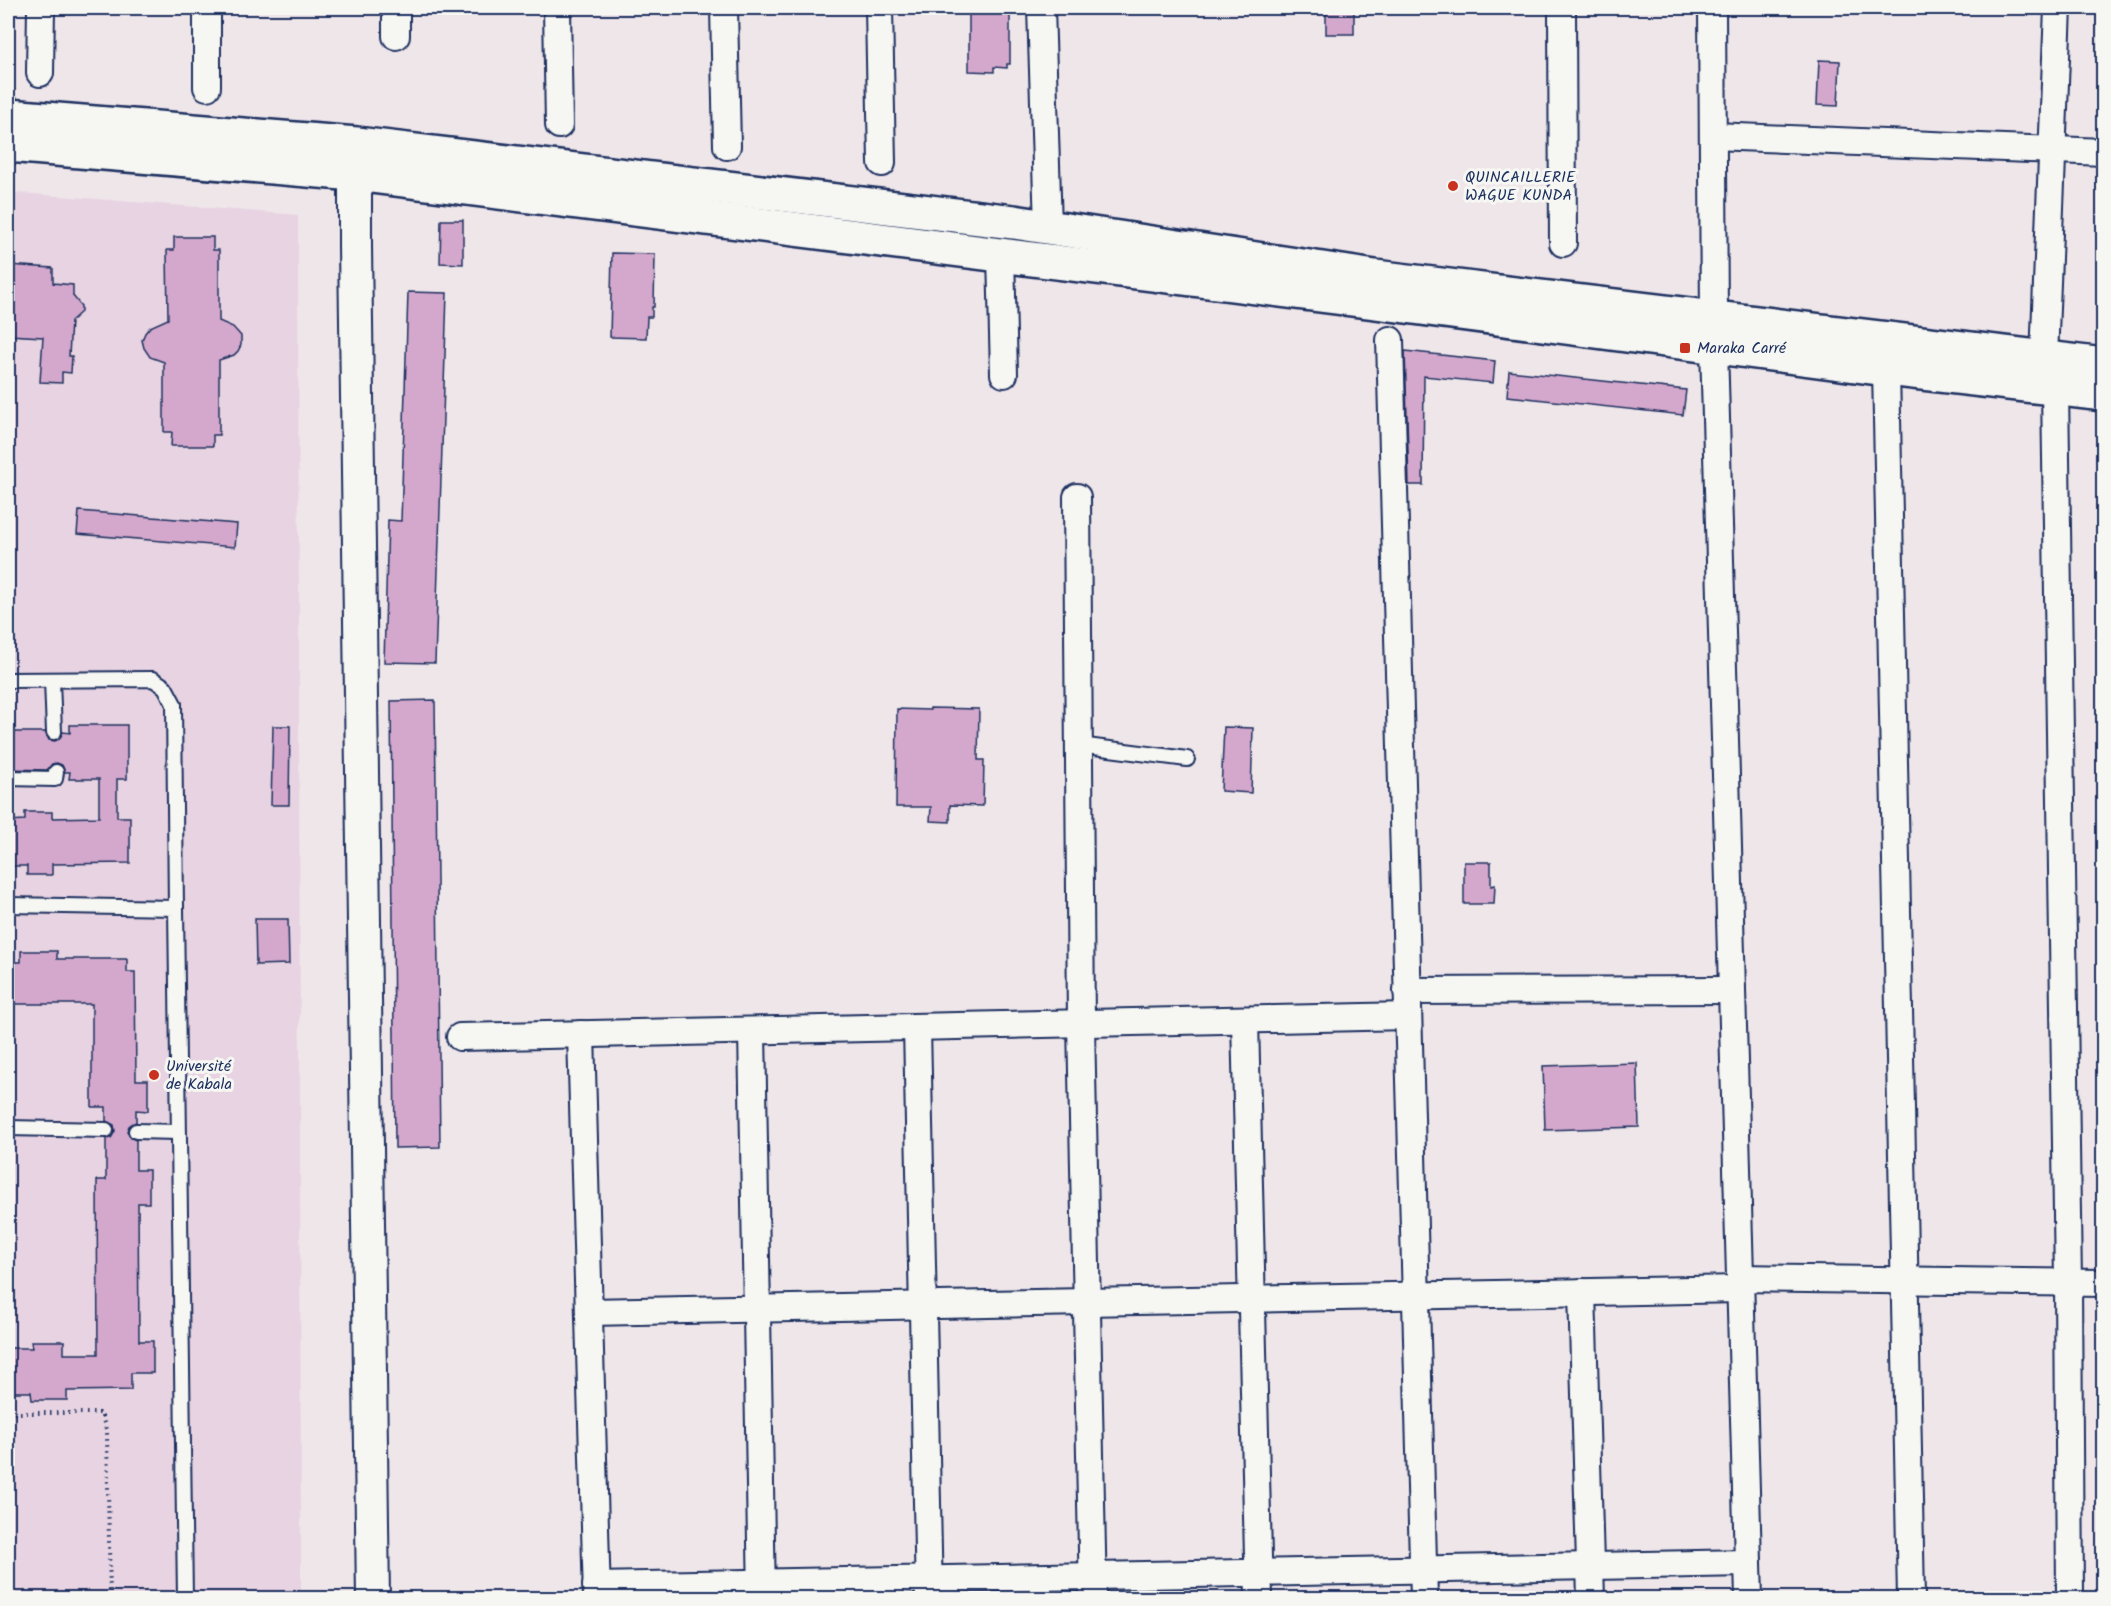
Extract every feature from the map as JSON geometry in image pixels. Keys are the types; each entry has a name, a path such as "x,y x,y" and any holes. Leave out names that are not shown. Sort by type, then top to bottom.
{"main road":[{"path":"8,116 356,159 1001,255 1714,332 2044,358 2103,365"},
{"path":"8,145 356,159 1048,227 1714,332 1886,369 2103,394"}],"street":[{"path":"40,8 40,73"},
{"path":"207,8 207,87"},
{"path":"396,8 396,36"},
{"path":"557,8 559,125"},
{"path":"724,8 727,146"},
{"path":"879,8 882,163"},
{"path":"1041,8 1048,227"},
{"path":"1562,8 1563,243"},
{"path":"1712,8 1714,332 1749,1599"},
{"path":"2044,358 2058,8"},
{"path":"1713,136 2103,152"},
{"path":"356,159 373,1599"},
{"path":"1001,255 1004,374"},
{"path":"1390,340 1424,1599"},
{"path":"1886,369 1911,1599"},
{"path":"2055,389 2068,1282 2070,1599"},
{"path":"1077,497 1082,1023 1093,1587"},
{"path":"1407,991 1732,990"},
{"path":"460,1037 1408,1016"},
{"path":"1245,1020 1259,1599"},
{"path":"917,1027 929,1589"},
{"path":"752,1031 761,1591"},
{"path":"581,1034 596,1593 1093,1587 1258,1573 1748,1563"},
{"path":"589,1312 1582,1292 1740,1283 1906,1280 2103,1283"},
{"path":"1582,1292 1591,1599"}],"lane":[{"path":"8,681 153,679 165,687 174,704 185,1599"},
{"path":"52,680 54,732"},
{"path":"1079,745 1188,759"},
{"path":"8,778 55,779 56,772"},
{"path":"8,905 176,908"},
{"path":"8,1128 106,1130"},
{"path":"136,1131 178,1132"}],"path":[{"path":"8,1413 101,1413 107,1433 110,1599"}],"shaded area":[{"name":"Université de Kabala","path":"8,192 298,215 301,1598 8,1598"}],"building":[{"path":"969,8 1010,8 1010,64 1007,64 1007,68 994,67 994,72 969,71"},
{"path":"1326,8 1354,8 1354,34 1326,34"},
{"path":"1819,60 1840,61 1838,106 1817,105"},
{"path":"441,220 463,220 463,264 440,263"},
{"path":"174,237 213,237 213,250 219,250 219,321 233,327 241,336 238,351 234,355 219,360 219,435 213,435 213,446 171,446 172,432 164,432 164,362 150,357 142,340 150,327 168,319 167,250 174,250"},
{"path":"612,253 655,254 654,307 652,307 652,317 647,317 646,338 610,337"},
{"path":"8,265 53,268 53,283 73,285 73,296 81,306 81,312 71,321 69,356 72,356 71,373 62,372 62,383 40,382 43,337 8,335"},
{"path":"408,292 447,293 435,663 384,662 388,520 401,521"},
{"path":"1405,351 1495,361 1493,383 1424,376 1423,485 1409,485"},
{"path":"1509,371 1686,390 1683,415 1507,396"},
{"path":"79,511 237,524 235,547 77,534"},
{"path":"435,700 440,1147 395,1148 391,701"},
{"path":"930,708 979,709 978,760 984,760 983,806 950,805 950,822 930,821 931,807 896,807 897,709 930,710"},
{"path":"70,725 127,725 127,779 117,779 117,817 130,817 130,863 52,864 52,875 27,875 27,866 8,866 8,821 25,820 25,812 52,812 52,818 99,817 99,779 69,779 70,772 65,772 62,765 57,763 52,764 47,770 8,769 8,732 45,732 49,740 55,741 63,732 70,733"},
{"path":"273,726 290,726 289,805 271,805"},
{"path":"1224,727 1253,728 1251,793 1221,791"},
{"path":"1464,862 1491,862 1491,886 1495,885 1494,904 1464,904"},
{"path":"255,919 288,919 289,964 256,965"},
{"path":"21,951 57,951 57,959 127,959 127,972 135,972 136,1080 148,1080 148,1111 136,1110 136,1122 129,1126 127,1131 131,1138 136,1140 136,1170 149,1170 149,1203 138,1203 139,1341 153,1341 153,1373 131,1373 131,1390 67,1391 67,1400 32,1400 31,1392 8,1392 8,1348 32,1348 31,1341 64,1341 64,1354 98,1354 97,1180 106,1180 106,1139 111,1138 115,1131 114,1125 106,1121 106,1107 92,1107 92,1004 8,1004 8,962 21,962"},
{"path":"1637,1063 1639,1127 1545,1130 1543,1066"}],"place":[{"name":"QUINCAILLERIE WAGUE KUNDA","path":"1453,186"},
{"name":"Maraka Carré","path":"1685,348"},
{"name":"Université de Kabala","path":"154,1075"}]}
